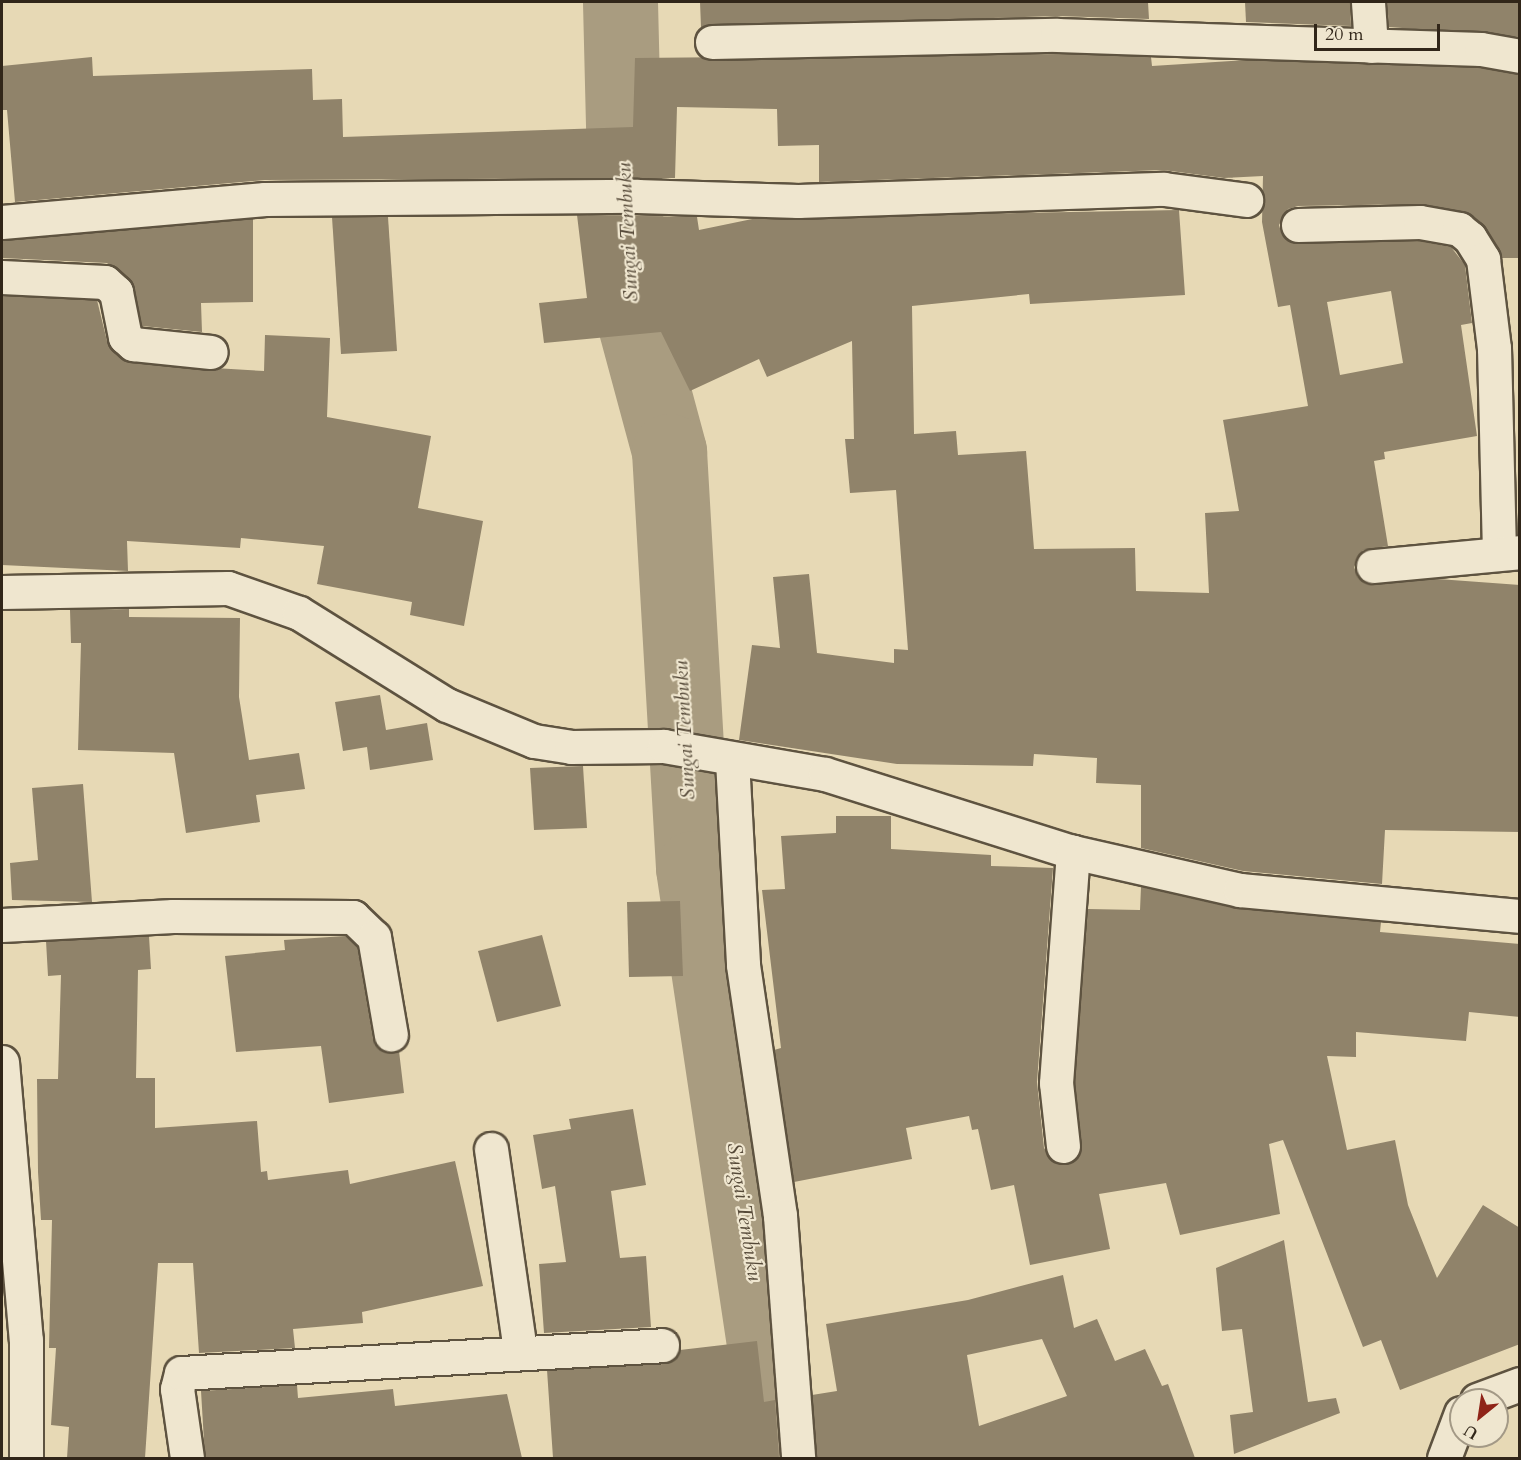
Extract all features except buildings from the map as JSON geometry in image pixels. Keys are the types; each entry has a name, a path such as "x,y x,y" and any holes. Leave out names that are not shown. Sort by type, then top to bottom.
{"street":[{"path":"1368,2 1371,46"},
{"path":"712,42 1057,35 1371,46 1520,56"},
{"path":"2,222 265,199 637,196 990,199 1164,189 1246,200"},
{"path":"1298,225 1420,222 1459,229 1470,238 1483,259 1494,348 1509,552 1373,566"},
{"path":"2,277 105,282 116,292 123,330 133,344 211,352"},
{"path":"2,592 228,588 309,618 497,730 571,747 664,746 874,786 1073,852 1240,890 1520,916"},
{"path":"726,759 743,965 780,1216 798,1458"},
{"path":"1063,1146 1056,1083 1073,852"},
{"path":"2,925 184,916 353,917 374,937 391,1035"},
{"path":"2,1062 26,1340 27,1458"},
{"path":"491,1149 520,1350"},
{"path":"187,1458 177,1389 182,1373 520,1350 662,1345"}],"waterway":[{"name":"Sungai Tembuku","path":"620,2 627,295 669,451 693,868 781,1458"}]}
